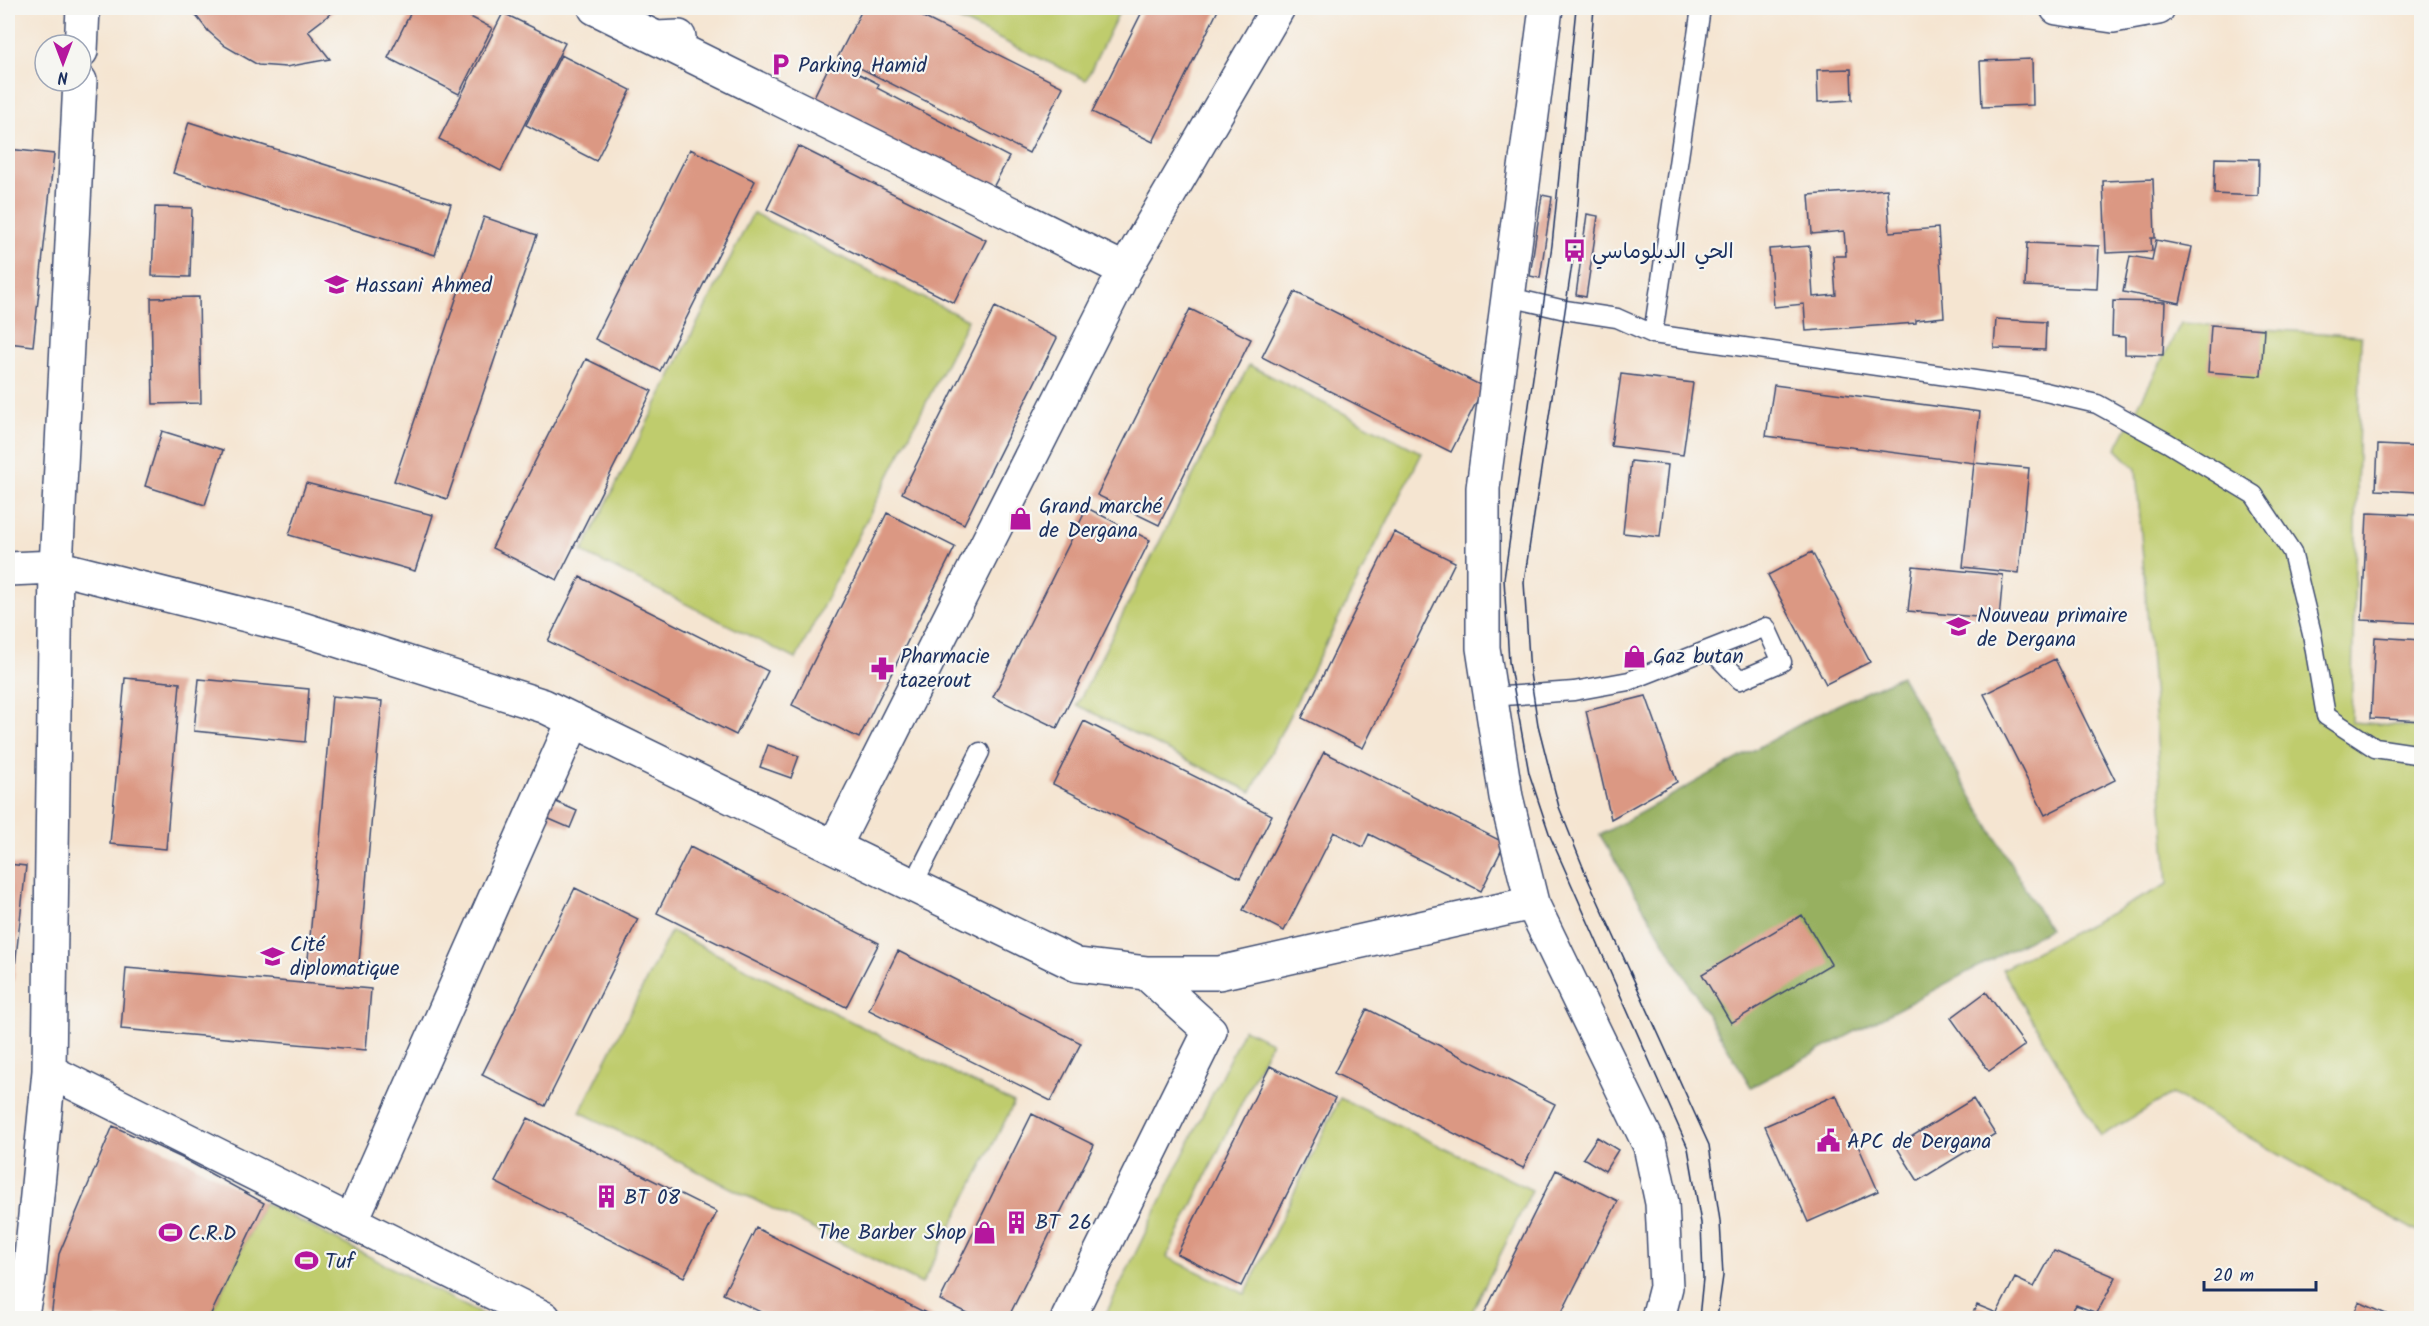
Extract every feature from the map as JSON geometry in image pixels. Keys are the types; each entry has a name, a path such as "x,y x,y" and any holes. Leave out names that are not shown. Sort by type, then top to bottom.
{"street":[{"path":"82,33 83,8"},
{"path":"595,8 1125,270"},
{"path":"834,847 1125,270 1278,8"},
{"path":"1546,8 1483,488 1483,648 1506,797 1532,903 1650,1146 1662,1203 1666,1287 1658,1318"},
{"path":"2057,8 2113,16 2158,8"},
{"path":"656,38 693,37"},
{"path":"21,1318 28,1278 49,1071 56,567 79,93"},
{"path":"8,569 56,567 302,629 544,706 1077,965 1146,973 1220,973 1532,903"},
{"path":"351,1222 574,720"},
{"path":"1068,1318 1210,1031 1146,973"},
{"path":"49,1071 544,1318"}],"lane":[{"path":"1653,333 1701,8"},
{"path":"1509,297 1565,310 1617,318 1653,333 2024,387 2097,404 2107,409 2168,442 2254,495 2292,552 2312,634 2326,716 2374,748 2421,755"},
{"path":"1490,697 1574,691 1629,681 1710,649"},
{"path":"913,885 980,752"}],"green space":[{"path":"934,8 1121,8 1086,80"},
{"path":"753,213 968,320 796,659 582,552"},
{"path":"2181,323 2361,336 2351,722 2421,727 2421,1234 2172,1094 2101,1136 2002,969 2168,884 2136,469 2116,449"},
{"path":"1249,365 1422,453 1251,792 1077,705"},
{"path":"1901,676 2049,929 1751,1087 1600,835 1824,711"},
{"path":"671,931 1014,1103 922,1284 580,1112"},
{"path":"1244,1029 1271,1042 1167,1257 1245,1294 1340,1098 1532,1190 1469,1318 1104,1318"},
{"name":"Tuf","path":"265,1203 489,1318 209,1318"}],"building":[{"path":"190,8 338,8 308,31 330,59 286,67 258,65 225,46 208,31"},
{"path":"413,8 453,8 492,28 459,94 388,58"},
{"path":"863,8 905,8 1063,87 1029,153 838,57"},
{"path":"1144,8 1219,8 1153,142 1092,112"},
{"path":"503,13 565,43 501,171 439,139"},
{"path":"561,55 631,90 596,161 526,125"},
{"path":"2032,59 2033,105 1982,107 1980,61"},
{"path":"832,60 879,84 877,88 1009,157 989,195 810,105"},
{"path":"1851,69 1852,100 1818,102 1817,70"},
{"path":"189,122 451,204 435,255 173,173"},
{"path":"798,146 986,240 954,303 767,209"},
{"path":"8,149 54,154 33,346 8,343"},
{"path":"690,149 755,181 660,371 595,339"},
{"path":"2215,158 2259,159 2258,196 2214,194"},
{"path":"2153,179 2155,238 2151,238 2152,251 2106,253 2103,181"},
{"path":"1887,189 1890,232 1938,228 1944,317 1916,320 1916,323 1806,331 1804,304 1774,307 1769,249 1810,246 1813,297 1836,295 1833,256 1846,256 1844,231 1812,234 1809,195"},
{"path":"1542,195 1552,197 1540,278 1530,276"},
{"path":"155,207 192,208 190,277 152,276"},
{"path":"1587,214 1598,216 1586,297 1576,295"},
{"path":"484,217 537,235 447,499 394,481"},
{"path":"2156,240 2192,247 2180,303 2123,292 2130,256 2152,260"},
{"path":"2027,243 2099,246 2097,289 2025,286"},
{"path":"1295,292 1484,387 1451,452 1262,357"},
{"path":"199,297 201,403 153,404 151,298"},
{"path":"2113,301 2165,302 2163,355 2125,354 2125,337 2112,336"},
{"path":"995,307 1057,338 964,524 902,493"},
{"path":"1190,309 1251,339 1159,525 1097,495"},
{"path":"1996,319 2046,322 2045,350 1994,348"},
{"path":"2211,325 2264,329 2261,376 2208,372"},
{"path":"586,359 652,391 557,580 492,548"},
{"path":"1621,374 1693,383 1683,455 1611,446"},
{"path":"1774,385 1980,412 1974,463 1766,436"},
{"path":"162,431 223,450 205,505 145,486"},
{"path":"2378,445 2420,447 2418,492 2376,490"},
{"path":"1631,461 1668,465 1660,537 1623,533"},
{"path":"1974,463 2029,468 2019,573 1963,567"},
{"path":"306,483 433,515 415,571 289,535"},
{"path":"1087,508 1150,540 1057,728 993,697"},
{"path":"887,513 955,547 859,738 792,705"},
{"path":"2367,513 2421,515 2421,623 2362,620"},
{"path":"1394,532 1455,562 1363,748 1302,718"},
{"path":"1812,552 1870,662 1826,684 1768,575"},
{"path":"1913,566 2003,575 1999,619 1908,611"},
{"path":"580,577 768,671 736,735 548,641"},
{"path":"2375,637 2421,640 2421,721 2371,718"},
{"path":"2055,659 2115,780 2045,815 1984,694"},
{"path":"125,678 180,683 166,849 110,844"},
{"path":"199,679 309,689 305,742 194,731"},
{"path":"332,696 382,701 358,974 307,970"},
{"path":"1646,696 1677,782 1611,819 1586,711"},
{"path":"1084,721 1272,815 1240,878 1053,784"},
{"path":"768,745 799,756 791,778 760,767"},
{"path":"1324,752 1505,843 1481,891 1369,834 1363,847 1334,832 1284,931 1243,910"},
{"path":"547,798 577,811 570,828 540,815"},
{"path":"690,847 879,943 846,1007 657,913"},
{"path":"8,864 26,866 9,1021 8,1021"},
{"path":"575,888 638,919 545,1106 482,1075"},
{"path":"1802,915 1831,964 1731,1023 1702,974"},
{"path":"898,951 1081,1043 1051,1101 869,1010"},
{"path":"126,968 371,989 366,1050 121,1029"},
{"path":"1986,992 2025,1045 1989,1071 1951,1018"},
{"path":"1367,1009 1555,1104 1523,1168 1334,1073"},
{"path":"1270,1066 1335,1098 1241,1286 1177,1254"},
{"path":"1836,1095 1878,1191 1808,1222 1765,1126"},
{"path":"1973,1099 1995,1134 1918,1181 1896,1146"},
{"name":"BT 26","path":"1032,1114 1094,1145 1008,1318 977,1318 940,1300"},
{"name":"BT 08","path":"528,1118 717,1212 684,1277 495,1182"},
{"name":"C.R.D","path":"113,1126 182,1158 264,1203 209,1318 51,1318 59,1254"},
{"path":"1597,1137 1618,1150 1605,1171 1583,1158"},
{"path":"1556,1170 1618,1201 1559,1318 1482,1318"},
{"path":"756,1228 936,1318 773,1318 723,1294"},
{"path":"2054,1251 2116,1277 2097,1313 2076,1305 2068,1318 1970,1318 1977,1305 1997,1313 2015,1278 2034,1287"},
{"path":"2359,1302 2395,1318 2352,1318"}],"tram line":[{"path":"1576,8 1552,245 1504,579 1509,662 1529,773 1550,836 1688,1148 1701,1223 1703,1278 1699,1318"},
{"path":"1594,8 1574,251 1524,582 1530,673 1538,725 1559,807 1587,877 1709,1145 1720,1221 1723,1276 1717,1318"}],"place":[{"name":"Parking Hamid","path":"780,65"},
{"name":"الحي الدبلوماسي","path":"1574,251"},
{"name":"Hassani Ahmed","path":"337,285"},
{"name":"Grand marché de Dergana","path":"1021,518"},
{"name":"Nouveau primaire de Dergana","path":"1959,627"},
{"name":"Gaz butan","path":"1635,656"},
{"name":"Pharmacie tazerout","path":"882,668"},
{"name":"Cité diplomatique","path":"272,956"},
{"name":"APC de Dergana","path":"1829,1141"},
{"name":"BT 08","path":"606,1197"},
{"name":"BT 26","path":"1017,1222"},
{"name":"The Barber Shop","path":"984,1232"},
{"name":"C.R.D","path":"170,1233"},
{"name":"Tuf","path":"307,1261"}]}
